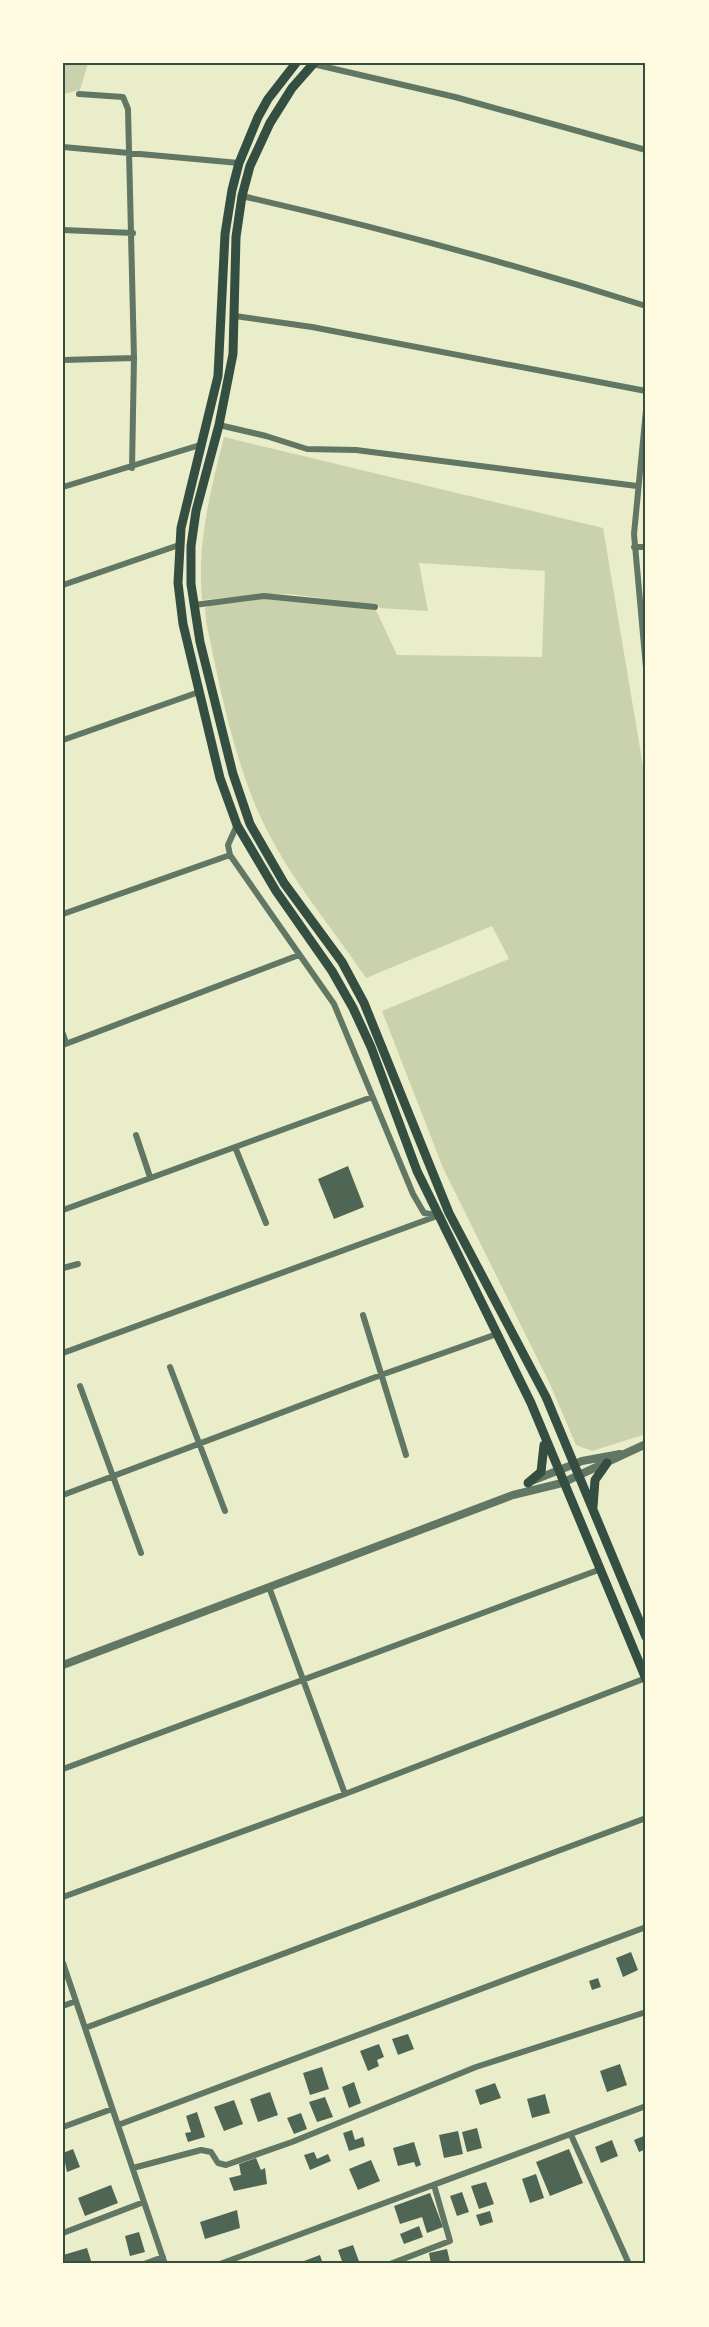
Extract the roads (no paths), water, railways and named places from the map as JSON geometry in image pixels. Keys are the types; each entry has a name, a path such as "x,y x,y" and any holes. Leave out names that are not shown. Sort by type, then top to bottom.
{"main road":[{"path":"296,63 268,99 239,163 225,234 218,376 184,508 179,544 180,605 220,778 237,825 276,891 332,971 353,1008 417,1171 543,1433 562,1483 646,1678"},
{"path":"314,64 292,88 270,123 250,166 242,195 236,237 235,316 230,377 201,489 193,532 190,564 194,605 233,774 250,824 284,883 342,962 364,1003 449,1213 546,1397 646,1637"},
{"path":"528,1483 541,1472 543,1467 543,1433"},
{"path":"593,1509 595,1480 607,1463"}],"street":[{"path":"314,64 455,97 646,150"},
{"path":"79,94 123,97 128,109 133,233 132,468"},
{"path":"63,147 239,163"},
{"path":"242,195 452,249 646,306"},
{"path":"63,230 133,233"},
{"path":"235,316 312,327 646,391"},
{"path":"63,360 134,358"},
{"path":"646,410 637,486 634,547 646,668"},
{"path":"219,425 307,449 370,452 637,486"},
{"path":"63,488 201,445"},
{"path":"63,585 179,544"},
{"path":"634,547 646,547"},
{"path":"194,605 264,596 375,607"},
{"path":"63,740 199,692"},
{"path":"237,825 228,845 230,855 334,1004 413,1194 424,1213 437,1215"},
{"path":"63,914 230,855"},
{"path":"63,1034 65,1044 299,955"},
{"path":"63,1210 372,1097"},
{"path":"136,1135 150,1177"},
{"path":"235,1147 266,1223"},
{"path":"63,1353 437,1215"},
{"path":"63,1268 78,1264"},
{"path":"363,1315 406,1455"},
{"path":"63,1496 381,1375 497,1334"},
{"path":"170,1367 201,1443 225,1511"},
{"path":"80,1386 141,1553"},
{"path":"63,1665 513,1495 562,1483 646,1444"},
{"path":"513,1495 528,1483 572,1464 624,1453"},
{"path":"63,1768 601,1569"},
{"path":"269,1587 345,1794"},
{"path":"63,1897 345,1794 646,1678"},
{"path":"85,2028 646,1818"},
{"path":"118,2126 646,1927"},
{"path":"63,1963 165,2264"},
{"path":"63,2006 76,2001"},
{"path":"133,2168 201,2150 211,2152 218,2163 226,2165 292,2142 476,2067 646,2012"},
{"path":"220,2264 646,2106"},
{"path":"63,2127 112,2109"},
{"path":"571,2135 629,2264"},
{"path":"390,2264 450,2241 434,2185"},
{"path":"63,2234 144,2202"},
{"path":"144,2264 163,2257"}]}
